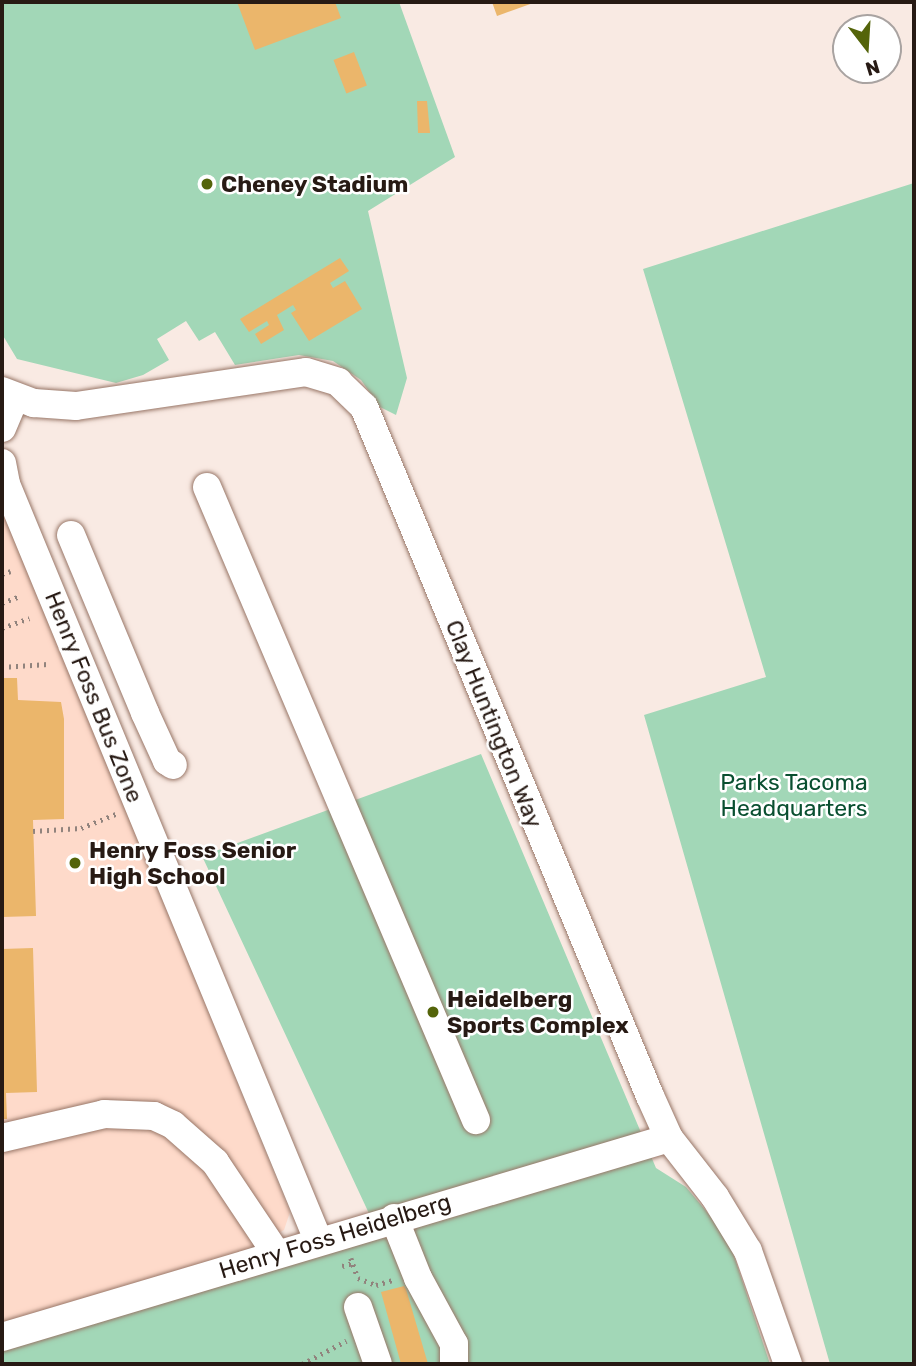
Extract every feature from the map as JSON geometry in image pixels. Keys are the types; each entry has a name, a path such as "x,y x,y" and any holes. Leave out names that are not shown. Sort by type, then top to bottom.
{"street":[{"name":"Clay Huntington Way","path":"8,395 76,406 296,372 320,376 352,392 373,425 669,1138 715,1197 748,1251 788,1364"},
{"path":"2,428 8,395"},
{"name":"Henry Foss Bus Zone","path":"2,463 10,494 318,1240"},
{"path":"207,487 476,1120"},
{"path":"71,535 145,713 167,761 173,765"},
{"path":"2,1138 104,1114 154,1116 173,1125 215,1162 276,1253"},
{"name":"Henry Foss Heidelberg","path":"2,1336 318,1240 669,1138"},
{"path":"394,1218 418,1278 454,1344 454,1364"},
{"path":"358,1307 378,1364"}],"path":[{"path":"2,574 10,571"},
{"path":"2,603 20,596"},
{"path":"2,628 29,618"},
{"path":"2,667 48,664"},
{"path":"33,831 81,828 111,816"},
{"path":"342,1266 353,1263"}],"shaded area":[{"name":"Henry Foss Senior High School","path":"2,504 290,1212 284,1230 236,1255 2,1325"}],"green space":[{"name":"Cheney Stadium","path":"2,2 399,2 455,157 368,211 407,378 396,415 380,407 361,380 333,361 299,355 235,365 215,332 199,341 186,321 157,339 169,360 143,375 116,383 17,359 2,334"},
{"name":"Parks Tacoma Headquarters","path":"914,183 914,1364 830,1364 644,715 766,677 643,269"},
{"name":"Heidelberg Sports Complex","path":"481,754 656,1168 686,1187 712,1218 733,1253 770,1364 2,1364 2,1349 380,1237 202,856"}],"building":[{"path":"237,2 335,2 341,18 255,50"},
{"path":"492,2 536,2 497,16"},
{"path":"354,52 367,86 346,93 333,60"},
{"path":"417,101 427,101 430,133 418,133"},
{"path":"340,258 349,271 330,283 333,288 345,281 362,309 309,341 291,313 296,310 293,305 277,315 284,330 261,344 255,334 269,325 267,321 249,332 240,319"},
{"path":"2,678 17,678 18,700 61,702 64,719 64,819 33,820 36,916 2,917"},
{"path":"33,948 37,1092 6,1093 7,1119 2,1119 2,949"},
{"path":"404,1286 428,1364 401,1364 381,1292"}],"place":[{"name":"Cheney Stadium","path":"207,184"},
{"name":"Henry Foss Senior High School","path":"75,863"},
{"name":"Heidelberg Sports Complex","path":"433,1012"}]}
